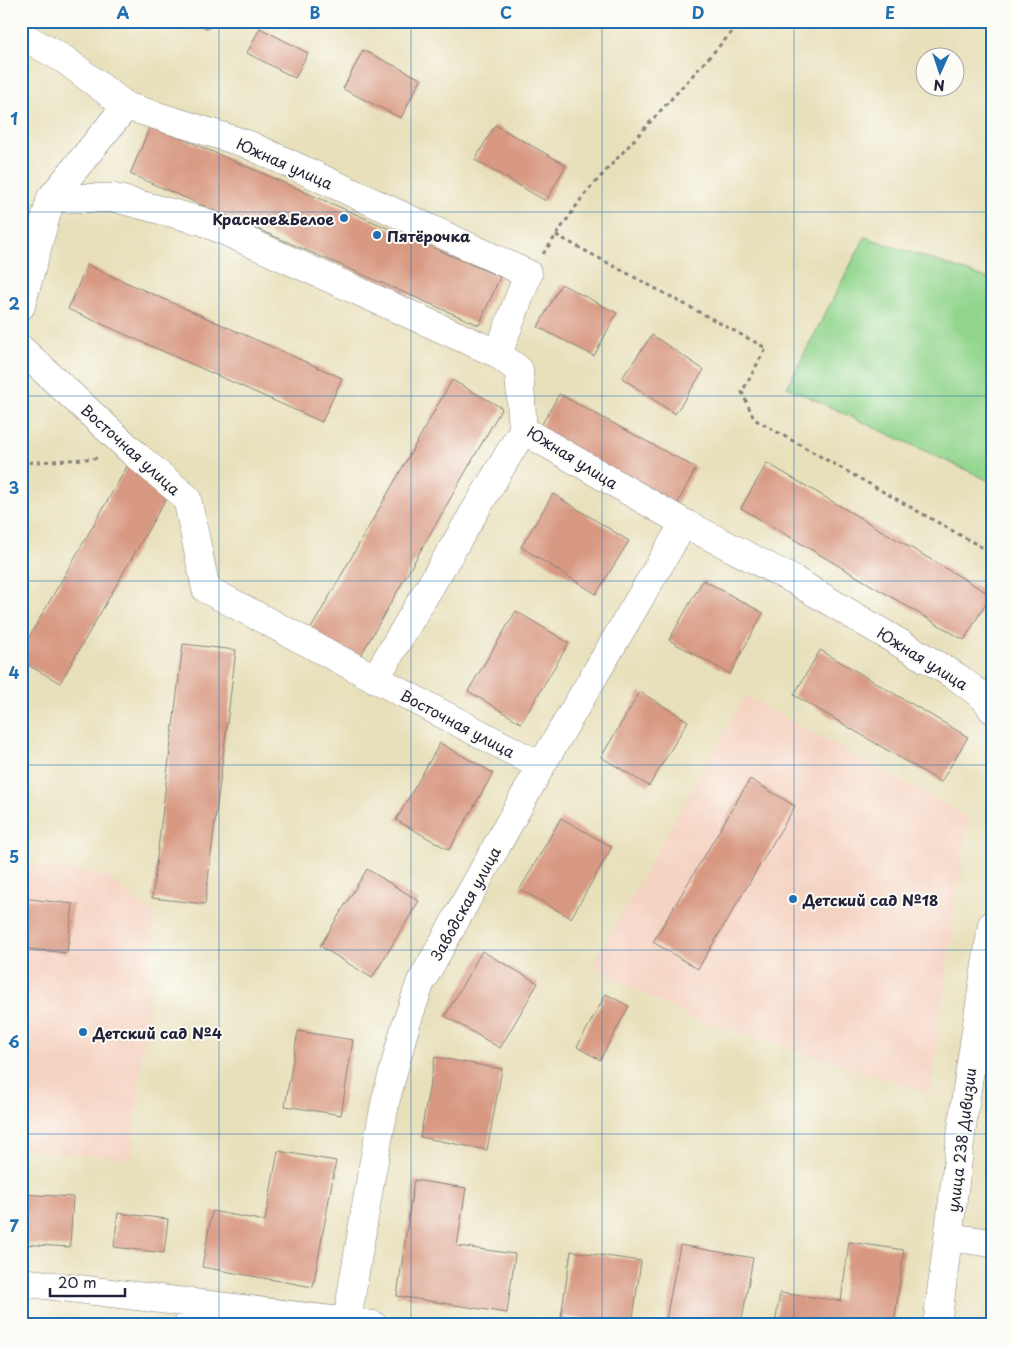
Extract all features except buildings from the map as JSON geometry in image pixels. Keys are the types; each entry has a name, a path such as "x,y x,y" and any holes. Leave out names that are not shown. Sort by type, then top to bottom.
{"street":[{"name":"Южная улица","path":"21,35 65,60 126,106 247,144 528,274"},
{"path":"21,306 51,198 126,106"},
{"name":"Южная улица","path":"51,198 115,198 202,221 498,354 519,370 523,430 684,523 792,579 957,677 986,699 992,709"},
{"path":"498,354 528,274"},
{"name":"Восточная улица","path":"21,349 137,456 187,498 206,589 541,766"},
{"path":"374,679 523,430"},
{"name":"Заводская улица","path":"360,1323 371,1176 386,1099 405,1026 420,984 541,766 684,523"},
{"name":"улица 238 Дивизии","path":"937,1325 966,1096 992,925"},
{"path":"949,1236 992,1243"},
{"path":"21,1282 190,1314 360,1323"}],"path":[{"path":"528,274 584,195 742,21"},
{"path":"556,234 766,348 742,392 754,419 992,553"},
{"path":"21,463 137,456"}],"shaded area":[{"name":"Детский сад №18","path":"745,696 968,817 930,1093 684,1015 592,966"},
{"name":"Детский сад №4","path":"21,863 105,875 155,915 132,1159 21,1149"}],"green space":[{"path":"865,237 992,280 992,482 787,387"}],"place":[{"name":"Красное&Белое","path":"344,218"},
{"name":"Пятёрочка","path":"377,235"},
{"name":"Детский сад №18","path":"793,899"},
{"name":"Детский сад №4","path":"83,1032"}]}
